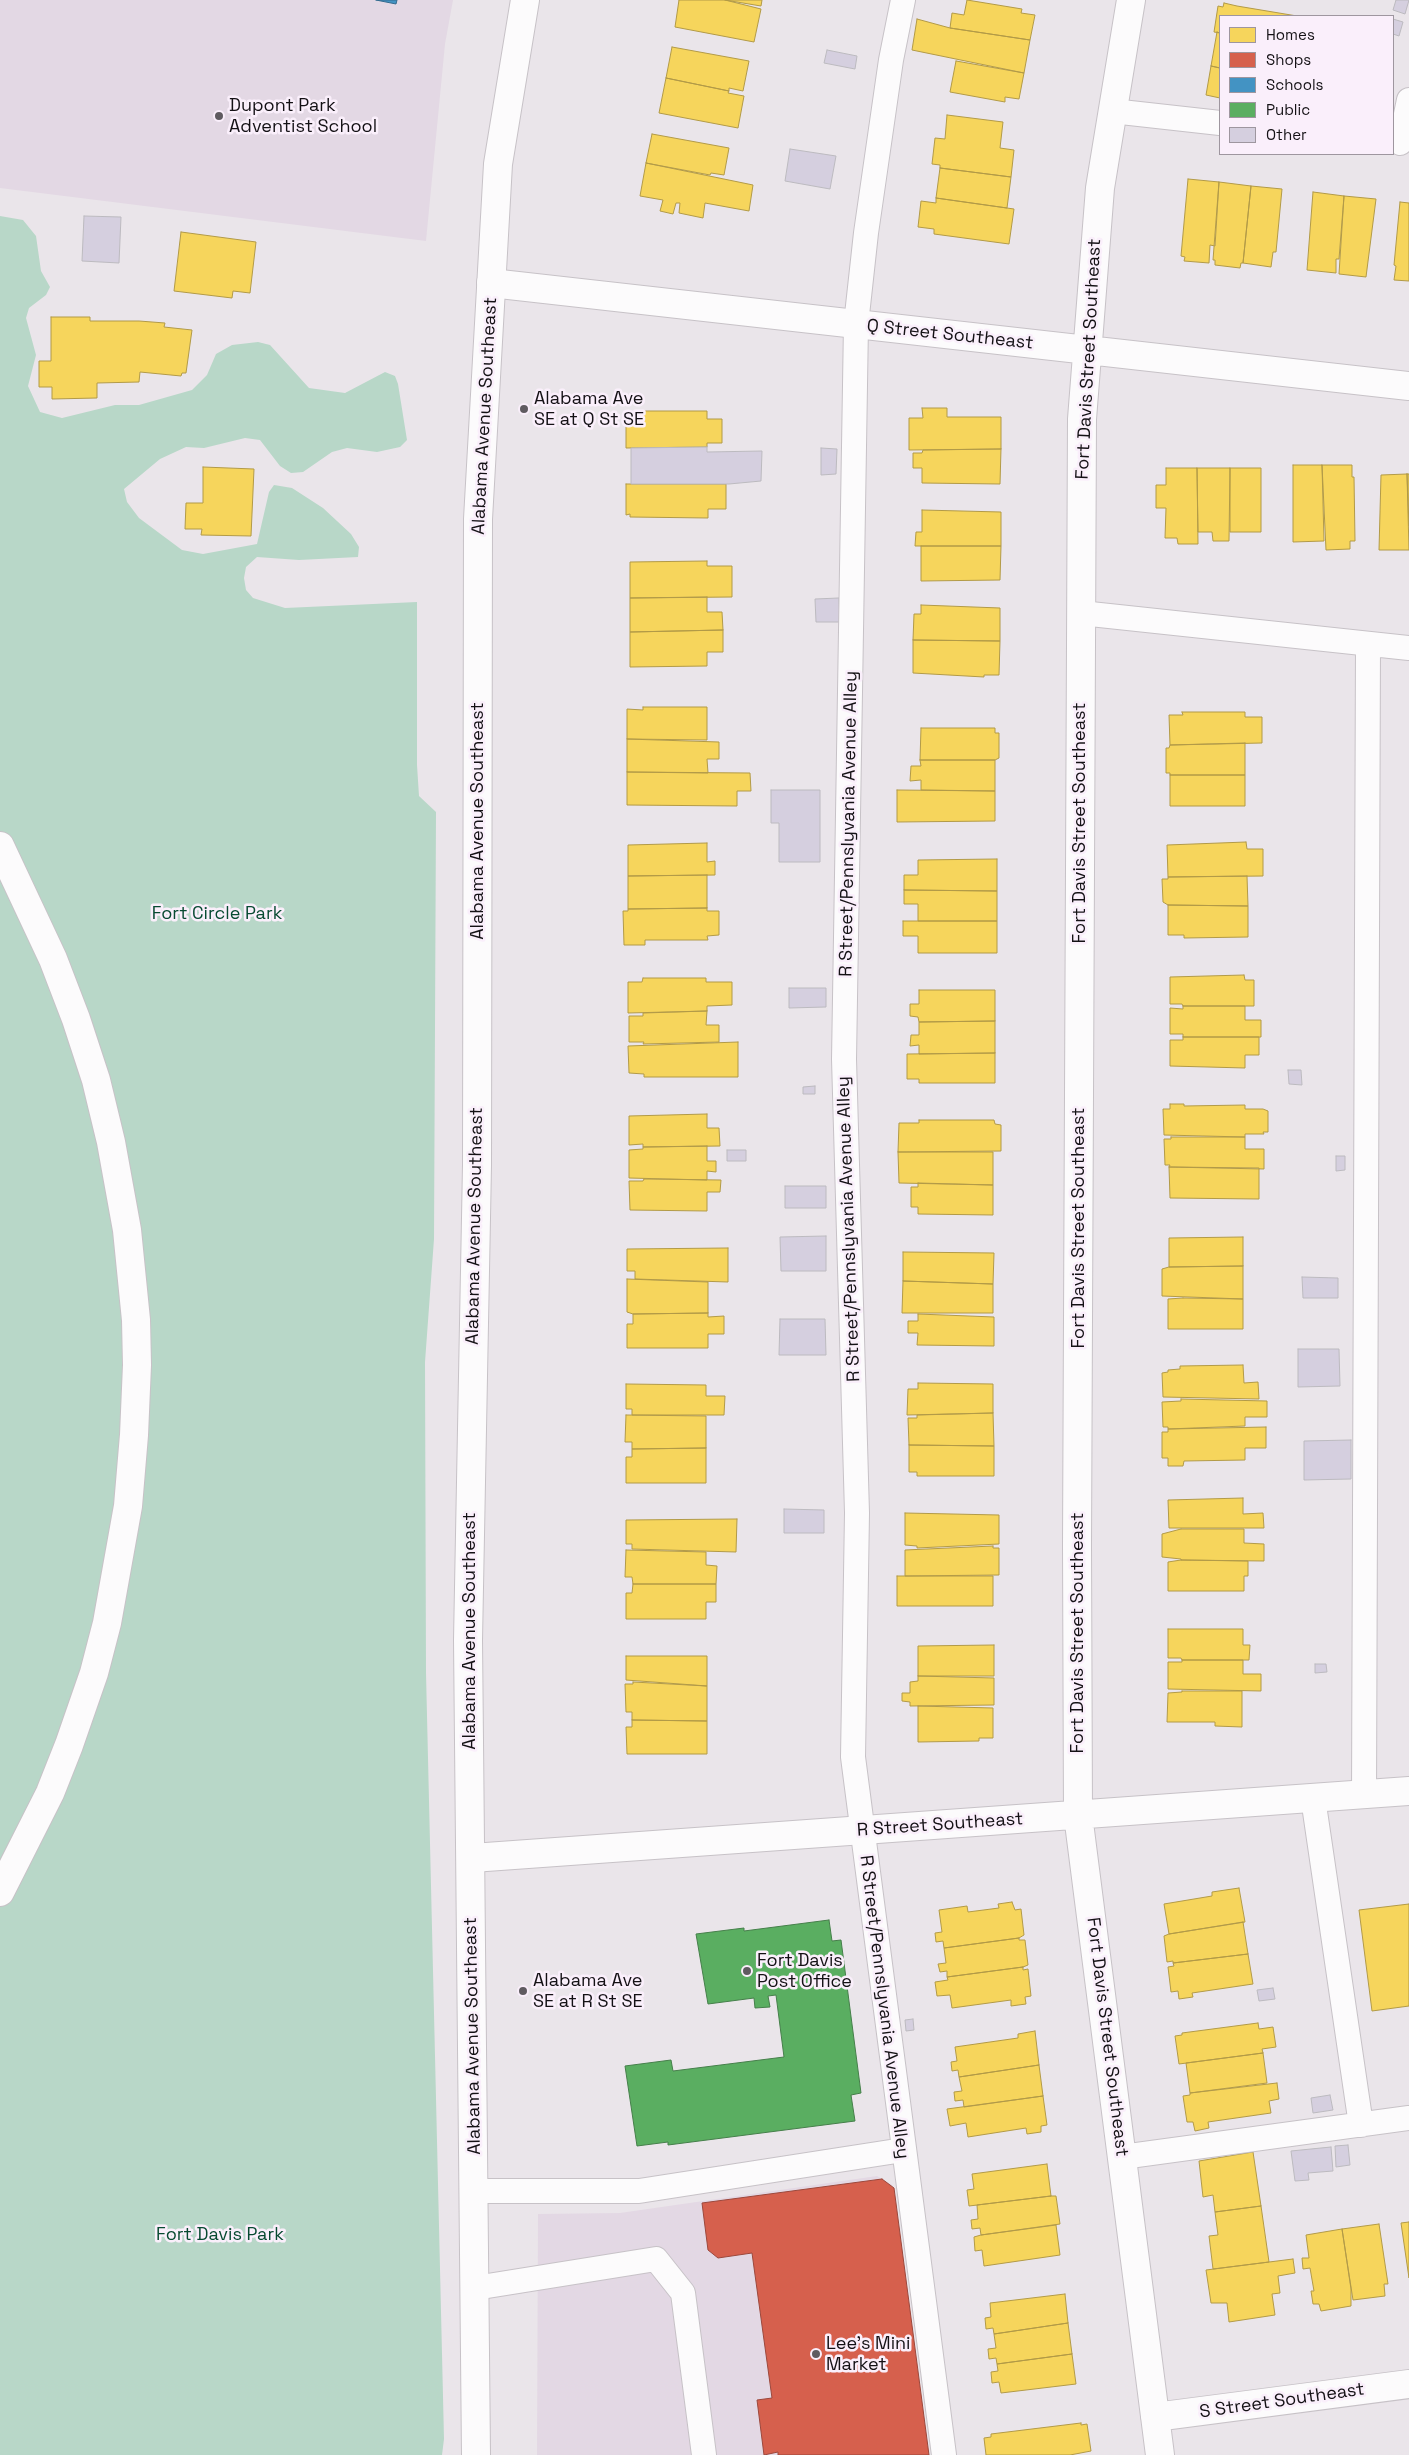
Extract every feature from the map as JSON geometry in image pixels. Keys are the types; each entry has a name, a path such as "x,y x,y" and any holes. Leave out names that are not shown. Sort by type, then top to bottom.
{"street":[{"name":"Alabama Avenue Southeast","path":"476,2455 472,1858 468,1640 477,1155 478,519 498,164 525,0"},
{"name":"Fort Davis Street Southeast","path":"1131,0 1100,188 1082,419 1077,1535 1078,1815 1160,2455"},
{"name":"Q Street Southeast","path":"491,284 1409,386"},
{"path":"0,846 56,966 96,1080 111,1142 127,1230 136,1320 137,1365 128,1506 116,1576 98,1656 69,1745 50,1793 0,1892"},
{"name":"R Street Southeast","path":"472,1858 1409,1791"},
{"name":"S Street Southeast","path":"1155,2417 1409,2384"}],"lane":[{"name":"R Street/Pennslyvania Avenue Alley","path":"903,0 891,60 856,324 844,1059 857,1513 853,1757 861,1831 944,2455"},
{"path":"1400,143 1409,100"},
{"path":"1112,111 1219,123"},
{"path":"1081,613 1409,648"},
{"path":"1364,1795 1368,644"},
{"path":"1313,1798 1361,2124"},
{"path":"1122,2156 1409,2118"},
{"path":"474,2191 639,2191 903,2150"},
{"path":"475,2288 656,2259 683,2294 704,2455"}],"shaded area":[{"name":"Dupont Park Adventist School","path":"0,0 453,0 445,44 426,241 0,188"},
{"path":"877,2176 892,2185 928,2455 537,2455 538,2214 620,2213"}],"green space":[{"path":"0,216 23,220 36,236 41,271 50,287 46,295 29,308 26,318 36,355 28,386 40,412 62,418 115,405 139,405 192,390 207,375 216,354 232,345 258,342 270,345 309,388 345,393 385,372 395,376 398,384 407,440 400,447 377,452 347,448 332,452 303,472 291,473 280,466 260,440 245,438 204,448 186,447 160,459 124,489 127,502 139,518 182,550 203,554 257,544 269,492 274,485 292,488 323,508 351,534 359,547 358,557 299,560 257,557 246,567 244,578 246,590 253,598 285,608 417,602 417,765 419,796 436,812 434,1239 425,1362 426,1673 444,2439 442,2455 0,2455"}],"building: Homes":[{"path":"679,0 725,0 761,9 754,42 675,27"},
{"path":"725,0 762,0 761,6"},
{"path":"967,0 1022,9 1021,13 1035,15 1030,40 950,28 952,13 964,15"},
{"path":"1224,3 1291,15 1219,15 1219,33 1214,32 1218,6 1223,7"},
{"path":"917,19 950,28 1030,40 1024,73 912,50"},
{"path":"1217,32 1219,33 1219,68 1211,66"},
{"path":"672,47 749,61 743,91 729,88 729,91 666,78"},
{"path":"956,61 1024,73 1019,99 1005,97 1005,102 950,92"},
{"path":"1211,66 1219,68 1219,98 1206,95"},
{"path":"666,78 744,96 738,128 659,113"},
{"path":"947,115 1003,122 1000,148 1014,150 1011,177 940,168 940,165 932,164 935,138 945,139"},
{"path":"652,134 729,148 724,175 711,173 710,175 646,163"},
{"path":"646,163 753,185 749,211 705,203 703,218 679,213 680,203 676,203 673,214 660,211 663,200 640,196"},
{"path":"940,168 1011,177 1007,208 936,198"},
{"path":"1188,179 1219,182 1215,246 1210,245 1209,263 1184,261 1185,257 1181,256"},
{"path":"1219,182 1251,186 1243,263 1241,263 1240,268 1215,265 1215,260 1213,260"},
{"path":"1251,186 1282,189 1276,252 1273,252 1271,267 1243,263"},
{"path":"1313,192 1344,196 1339,259 1336,259 1336,273 1307,270"},
{"path":"1344,196 1376,199 1366,277 1339,274"},
{"path":"936,198 1014,209 1009,244 934,234 934,229 918,227 921,201 936,203"},
{"path":"1400,202 1409,203 1409,281 1394,280"},
{"path":"181,232 256,242 250,293 233,291 232,298 174,291"},
{"path":"51,317 90,317 90,321 165,323 164,327 192,330 186,373 182,373 181,376 140,372 139,382 97,383 97,398 52,399 52,387 39,387 39,361 51,361"},
{"path":"922,408 947,408 947,417 1001,417 1001,449 909,450 909,418 923,418"},
{"path":"643,411 707,411 707,419 722,419 722,443 707,443 707,447 626,448 626,417 632,417 632,412 643,413"},
{"path":"1001,449 1000,484 922,483 922,468 913,468 913,453 922,453 923,450"},
{"path":"1293,465 1322,465 1324,541 1293,542"},
{"path":"1322,465 1352,465 1352,477 1354,477 1355,541 1350,541 1350,549 1326,550"},
{"path":"203,467 254,469 251,536 201,535 202,529 185,529 186,503 203,503"},
{"path":"1166,468 1197,468 1198,544 1178,544 1177,538 1165,538 1166,508 1156,508 1156,485 1166,485"},
{"path":"1197,468 1230,468 1229,541 1213,541 1212,532 1198,532"},
{"path":"1230,468 1261,468 1261,532 1230,532"},
{"path":"1407,474 1409,550 1379,550 1381,475"},
{"path":"1407,474 1409,474 1409,526"},
{"path":"626,484 726,484 726,509 708,509 708,518 630,517 630,514 626,515"},
{"path":"922,510 1001,512 1001,546 915,546 916,532 922,532"},
{"path":"921,546 1001,546 1000,580 921,581"},
{"path":"707,561 707,566 732,566 732,597 630,598 630,562"},
{"path":"707,597 707,612 722,612 723,630 630,632 630,598"},
{"path":"921,605 1000,608 1000,641 913,640 914,614 921,614"},
{"path":"723,630 723,652 707,652 707,666 630,667 630,632"},
{"path":"913,640 1000,641 999,675 984,675 984,677 913,673"},
{"path":"643,707 707,707 707,740 627,739 627,709 643,710"},
{"path":"1182,712 1245,712 1245,717 1262,717 1262,743 1170,745 1169,715 1183,715"},
{"path":"921,728 995,728 995,733 999,733 999,758 995,760 920,760"},
{"path":"627,739 719,742 719,759 707,759 708,773 627,772"},
{"path":"1245,743 1245,775 1170,775 1170,773 1166,773 1166,748 1169,748 1170,745"},
{"path":"920,760 995,760 995,791 921,790 921,780 910,781 911,766 921,766"},
{"path":"627,772 750,773 751,791 737,791 737,806 627,805"},
{"path":"1170,775 1245,775 1245,806 1170,806"},
{"path":"897,790 995,791 995,821 897,822"},
{"path":"1246,842 1247,849 1263,849 1263,876 1168,877 1167,845"},
{"path":"707,843 707,862 715,861 715,875 628,876 628,845"},
{"path":"997,859 997,891 904,890 904,875 918,875 918,860"},
{"path":"707,875 707,908 628,909 628,876"},
{"path":"1247,876 1248,906 1168,905 1163,902 1162,879 1168,879 1168,877"},
{"path":"904,890 997,891 997,921 918,921 918,904 904,904"},
{"path":"1168,905 1248,906 1248,937 1184,938 1184,935 1168,935"},
{"path":"707,908 707,911 719,911 719,935 707,936 708,940 645,940 645,945 624,945 623,911 628,911 628,909"},
{"path":"903,921 997,921 997,953 918,953 918,936 903,936"},
{"path":"1244,975 1245,980 1254,980 1254,1006 1183,1006 1182,1004 1170,1004 1170,977"},
{"path":"643,978 706,978 706,982 732,982 732,1005 707,1006 707,1011 628,1013 628,982 642,982"},
{"path":"919,990 995,990 995,1021 919,1022 918,1017 910,1016 910,1004 919,1004"},
{"path":"1183,1006 1245,1006 1245,1020 1261,1020 1261,1037 1183,1037 1183,1034 1170,1034 1170,1008 1183,1009"},
{"path":"707,1011 706,1025 719,1025 719,1042 643,1044 644,1042 629,1042 629,1016 643,1016 643,1013"},
{"path":"995,1021 995,1053 919,1054 919,1045 910,1046 911,1035 919,1035 919,1022"},
{"path":"1183,1037 1259,1037 1259,1055 1245,1055 1245,1068 1170,1066 1170,1040 1183,1040"},
{"path":"738,1042 738,1077 644,1077 644,1074 629,1073 628,1046"},
{"path":"995,1053 995,1083 919,1083 919,1079 907,1079 907,1054"},
{"path":"1170,1104 1184,1104 1184,1106 1245,1105 1245,1109 1263,1109 1268,1111 1268,1132 1263,1132 1264,1134 1245,1134 1245,1137 1164,1135 1163,1109 1170,1109"},
{"path":"707,1114 707,1128 719,1128 720,1146 643,1147 643,1144 629,1145 629,1116"},
{"path":"919,1120 994,1120 995,1124 1001,1125 1001,1151 898,1152 899,1123 919,1123"},
{"path":"1171,1137 1245,1137 1245,1149 1264,1149 1264,1169 1169,1167 1170,1165 1165,1165 1164,1139 1171,1139"},
{"path":"707,1146 707,1161 716,1161 716,1172 707,1171 707,1180 629,1178 629,1150 643,1149 643,1147"},
{"path":"898,1152 993,1152 993,1185 899,1183"},
{"path":"1169,1167 1259,1168 1259,1199 1170,1198"},
{"path":"644,1179 721,1180 720,1192 707,1192 707,1211 630,1210 629,1181 643,1181"},
{"path":"918,1183 993,1185 993,1215 918,1214 918,1207 911,1207 911,1187 918,1187"},
{"path":"1243,1237 1243,1266 1169,1267 1169,1238"},
{"path":"728,1248 728,1282 635,1279 635,1271 627,1271 627,1249"},
{"path":"903,1252 994,1253 993,1284 903,1281"},
{"path":"1243,1266 1243,1299 1162,1296 1162,1269 1169,1267"},
{"path":"627,1279 708,1282 708,1313 633,1314 627,1312"},
{"path":"903,1281 993,1284 993,1313 902,1313"},
{"path":"1168,1299 1243,1299 1243,1329 1168,1329"},
{"path":"708,1313 708,1317 724,1316 724,1334 708,1334 708,1348 627,1348 627,1324 633,1324 633,1314"},
{"path":"918,1314 994,1317 994,1346 917,1345 918,1333 908,1333 908,1321 918,1321"},
{"path":"1243,1365 1244,1383 1258,1382 1259,1399 1163,1397 1162,1373 1168,1372 1168,1370 1180,1369 1180,1366"},
{"path":"918,1383 993,1384 993,1413 907,1415 908,1389 918,1389"},
{"path":"626,1384 706,1385 706,1396 725,1396 724,1415 632,1415 632,1409 626,1409"},
{"path":"1181,1399 1267,1401 1267,1417 1245,1417 1245,1426 1168,1429 1168,1427 1163,1427 1162,1402 1181,1401"},
{"path":"993,1413 994,1446 909,1445 908,1418 917,1418 917,1415"},
{"path":"626,1415 706,1416 706,1448 632,1449 632,1442 625,1442"},
{"path":"1266,1427 1266,1448 1245,1448 1245,1460 1184,1461 1183,1466 1168,1466 1168,1458 1162,1458 1162,1432 1168,1432 1168,1429"},
{"path":"909,1445 994,1446 994,1476 917,1476 917,1472 909,1472"},
{"path":"706,1448 706,1483 626,1483 626,1457 632,1457 632,1449"},
{"path":"1243,1498 1243,1514 1263,1513 1264,1528 1169,1528 1168,1500"},
{"path":"905,1513 999,1515 999,1544 917,1548 917,1546 905,1545"},
{"path":"737,1519 736,1552 632,1549 632,1544 626,1544 626,1520"},
{"path":"1181,1529 1244,1529 1244,1543 1264,1544 1264,1561 1181,1560 1162,1557 1162,1534"},
{"path":"993,1546 993,1548 999,1548 999,1575 905,1576 905,1550"},
{"path":"626,1550 706,1552 706,1565 717,1566 716,1584 633,1584 632,1577 625,1577"},
{"path":"1181,1560 1248,1561 1248,1576 1244,1576 1244,1591 1168,1591 1168,1562"},
{"path":"897,1576 993,1576 993,1606 897,1606"},
{"path":"633,1584 716,1584 716,1602 706,1602 706,1619 626,1619 626,1593 632,1593"},
{"path":"1168,1629 1243,1629 1243,1645 1250,1645 1249,1660 1182,1660 1181,1658 1168,1658"},
{"path":"994,1645 994,1676 918,1676 918,1646"},
{"path":"626,1656 707,1656 707,1686 626,1680"},
{"path":"1182,1660 1243,1660 1243,1674 1261,1674 1261,1691 1168,1689 1168,1662 1182,1662"},
{"path":"918,1676 994,1678 994,1705 910,1706 910,1702 902,1701 902,1693 910,1693 910,1682 918,1681"},
{"path":"633,1682 707,1686 707,1721 632,1720 632,1712 626,1712 625,1684 633,1684"},
{"path":"1182,1691 1242,1691 1242,1727 1215,1726 1215,1722 1167,1722 1168,1693"},
{"path":"918,1706 993,1708 993,1738 979,1738 979,1741 918,1742"},
{"path":"632,1720 707,1721 707,1754 627,1754 626,1727 632,1727"},
{"path":"1239,1888 1245,1922 1169,1934 1164,1904 1212,1896 1212,1892"},
{"path":"1012,1902 1015,1910 1021,1909 1024,1935 1019,1938 944,1948 943,1941 936,1942 935,1933 942,1932 939,1910 967,1906 968,1912 999,1908 998,1904"},
{"path":"1409,1904 1409,2006 1372,2011 1359,1910"},
{"path":"1243,1922 1248,1954 1173,1963 1173,1961 1167,1962 1164,1936"},
{"path":"1019,1938 1019,1940 1025,1940 1028,1965 947,1977 947,1971 940,1972 938,1964 946,1963 944,1948"},
{"path":"1248,1954 1253,1984 1192,1993 1193,1997 1179,1999 1178,1991 1171,1992 1168,1967 1174,1966 1173,1963"},
{"path":"1023,1967 1023,1970 1028,1969 1031,1996 1025,1997 1026,2004 1011,2006 1011,2000 952,2008 950,1995 937,1996 935,1982 948,1980 947,1977"},
{"path":"1258,2023 1259,2029 1273,2027 1276,2047 1262,2049 1263,2053 1179,2064 1175,2036 1182,2035 1182,2033"},
{"path":"1035,2031 1039,2065 959,2077 958,2070 952,2071 951,2062 957,2061 955,2047 1018,2038 1018,2034"},
{"path":"1263,2053 1267,2083 1190,2093 1186,2063"},
{"path":"1039,2065 1043,2096 964,2107 963,2100 955,2101 954,2092 962,2091 959,2077"},
{"path":"1277,2083 1279,2099 1269,2101 1271,2113 1208,2122 1209,2128 1195,2131 1193,2122 1187,2122 1183,2096 1190,2095 1190,2093"},
{"path":"1043,2096 1047,2125 1041,2126 1041,2132 1027,2134 1026,2128 968,2137 966,2123 950,2126 947,2109"},
{"path":"1253,2152 1261,2206 1215,2212 1213,2195 1203,2197 1199,2161"},
{"path":"1047,2164 1051,2196 969,2206 967,2190 974,2189 972,2174"},
{"path":"1056,2196 1060,2224 981,2235 980,2228 972,2229 971,2220 978,2219 977,2205"},
{"path":"1261,2206 1269,2262 1213,2269 1209,2236 1218,2235 1215,2212"},
{"path":"1409,2222 1409,2278 1401,2223"},
{"path":"1379,2224 1388,2284 1384,2284 1385,2296 1353,2300 1342,2229"},
{"path":"1056,2225 1060,2255 984,2266 982,2250 975,2251 974,2237"},
{"path":"1342,2229 1351,2289 1351,2306 1321,2311 1319,2304 1313,2304 1311,2291 1314,2291 1310,2268 1303,2269 1302,2258 1309,2258 1306,2235"},
{"path":"1293,2259 1295,2273 1278,2276 1280,2293 1272,2294 1275,2315 1229,2322 1227,2303 1211,2303 1206,2270"},
{"path":"1065,2294 1068,2323 994,2334 993,2328 986,2329 985,2318 991,2317 990,2303"},
{"path":"1068,2323 1072,2354 997,2364 996,2358 989,2359 988,2349 996,2348 994,2334"},
{"path":"1072,2354 1076,2384 1001,2393 999,2382 992,2383 991,2372 998,2371 997,2364"},
{"path":"1081,2423 1081,2425 1087,2424 1091,2451 1070,2455 986,2455 984,2438 991,2437 991,2434"}],"building: Shops":[{"path":"882,2179 894,2188 929,2455 778,2455 778,2452 764,2455 757,2400 772,2398 752,2253 718,2258 708,2250 702,2203"}],"building: Schools":[{"path":"376,0 397,0 396,4"}],"building: Public":[{"path":"829,1920 832,1941 841,1940 861,2093 851,2095 855,2121 668,2145 668,2142 637,2146 625,2066 671,2060 673,2071 784,2057 776,1995 768,1996 770,2007 755,2008 754,1998 708,2004 696,1934 744,1928 744,1931"}],"building: Other":[{"path":"1396,0 1409,0 1405,14 1393,10"},
{"path":"1394,19 1403,22 1399,36 1394,34"},
{"path":"827,50 857,56 855,69 824,63"},
{"path":"790,149 836,156 830,189 785,181"},
{"path":"84,216 121,217 119,263 82,261"},
{"path":"707,447 707,452 762,451 761,481 729,484 631,484 631,448"},
{"path":"821,448 837,449 836,474 821,475"},
{"path":"839,598 840,622 816,622 815,599"},
{"path":"771,790 820,790 820,862 779,862 779,823 771,823"},
{"path":"789,988 826,988 826,1007 789,1008"},
{"path":"1288,1070 1301,1070 1302,1085 1289,1084"},
{"path":"815,1086 815,1094 803,1094 803,1087"},
{"path":"727,1150 746,1150 746,1161 727,1161"},
{"path":"1336,1156 1345,1156 1345,1170 1336,1171"},
{"path":"785,1186 826,1186 826,1208 785,1208"},
{"path":"826,1236 826,1271 781,1271 780,1237"},
{"path":"1302,1277 1338,1278 1338,1298 1303,1298"},
{"path":"780,1319 825,1319 826,1355 779,1355"},
{"path":"1298,1349 1339,1349 1340,1386 1298,1387"},
{"path":"1351,1440 1351,1479 1304,1480 1304,1441"},
{"path":"784,1509 824,1510 824,1533 784,1533"},
{"path":"1315,1664 1326,1664 1327,1672 1315,1673"},
{"path":"1273,1988 1275,1999 1259,2001 1257,1990"},
{"path":"913,2019 914,2030 906,2031 905,2020"},
{"path":"1330,2095 1333,2110 1313,2113 1311,2098"},
{"path":"1348,2145 1350,2165 1336,2167 1335,2146"},
{"path":"1331,2147 1333,2171 1308,2173 1309,2180 1295,2181 1291,2151"}],"place":[{"name":"Dupont Park Adventist School","path":"219,116"},
{"name":"Alabama Ave SE at Q St SE","path":"524,409"},
{"name":"Fort Davis Post Office","path":"747,1971"},
{"name":"Alabama Ave SE at R St SE","path":"523,1991"},
{"name":"Lee's Mini Market","path":"816,2354"}],"park label":[{"name":"Fort Circle Park","path":"217,914"},
{"name":"Fort Davis Park","path":"220,2235"}]}
